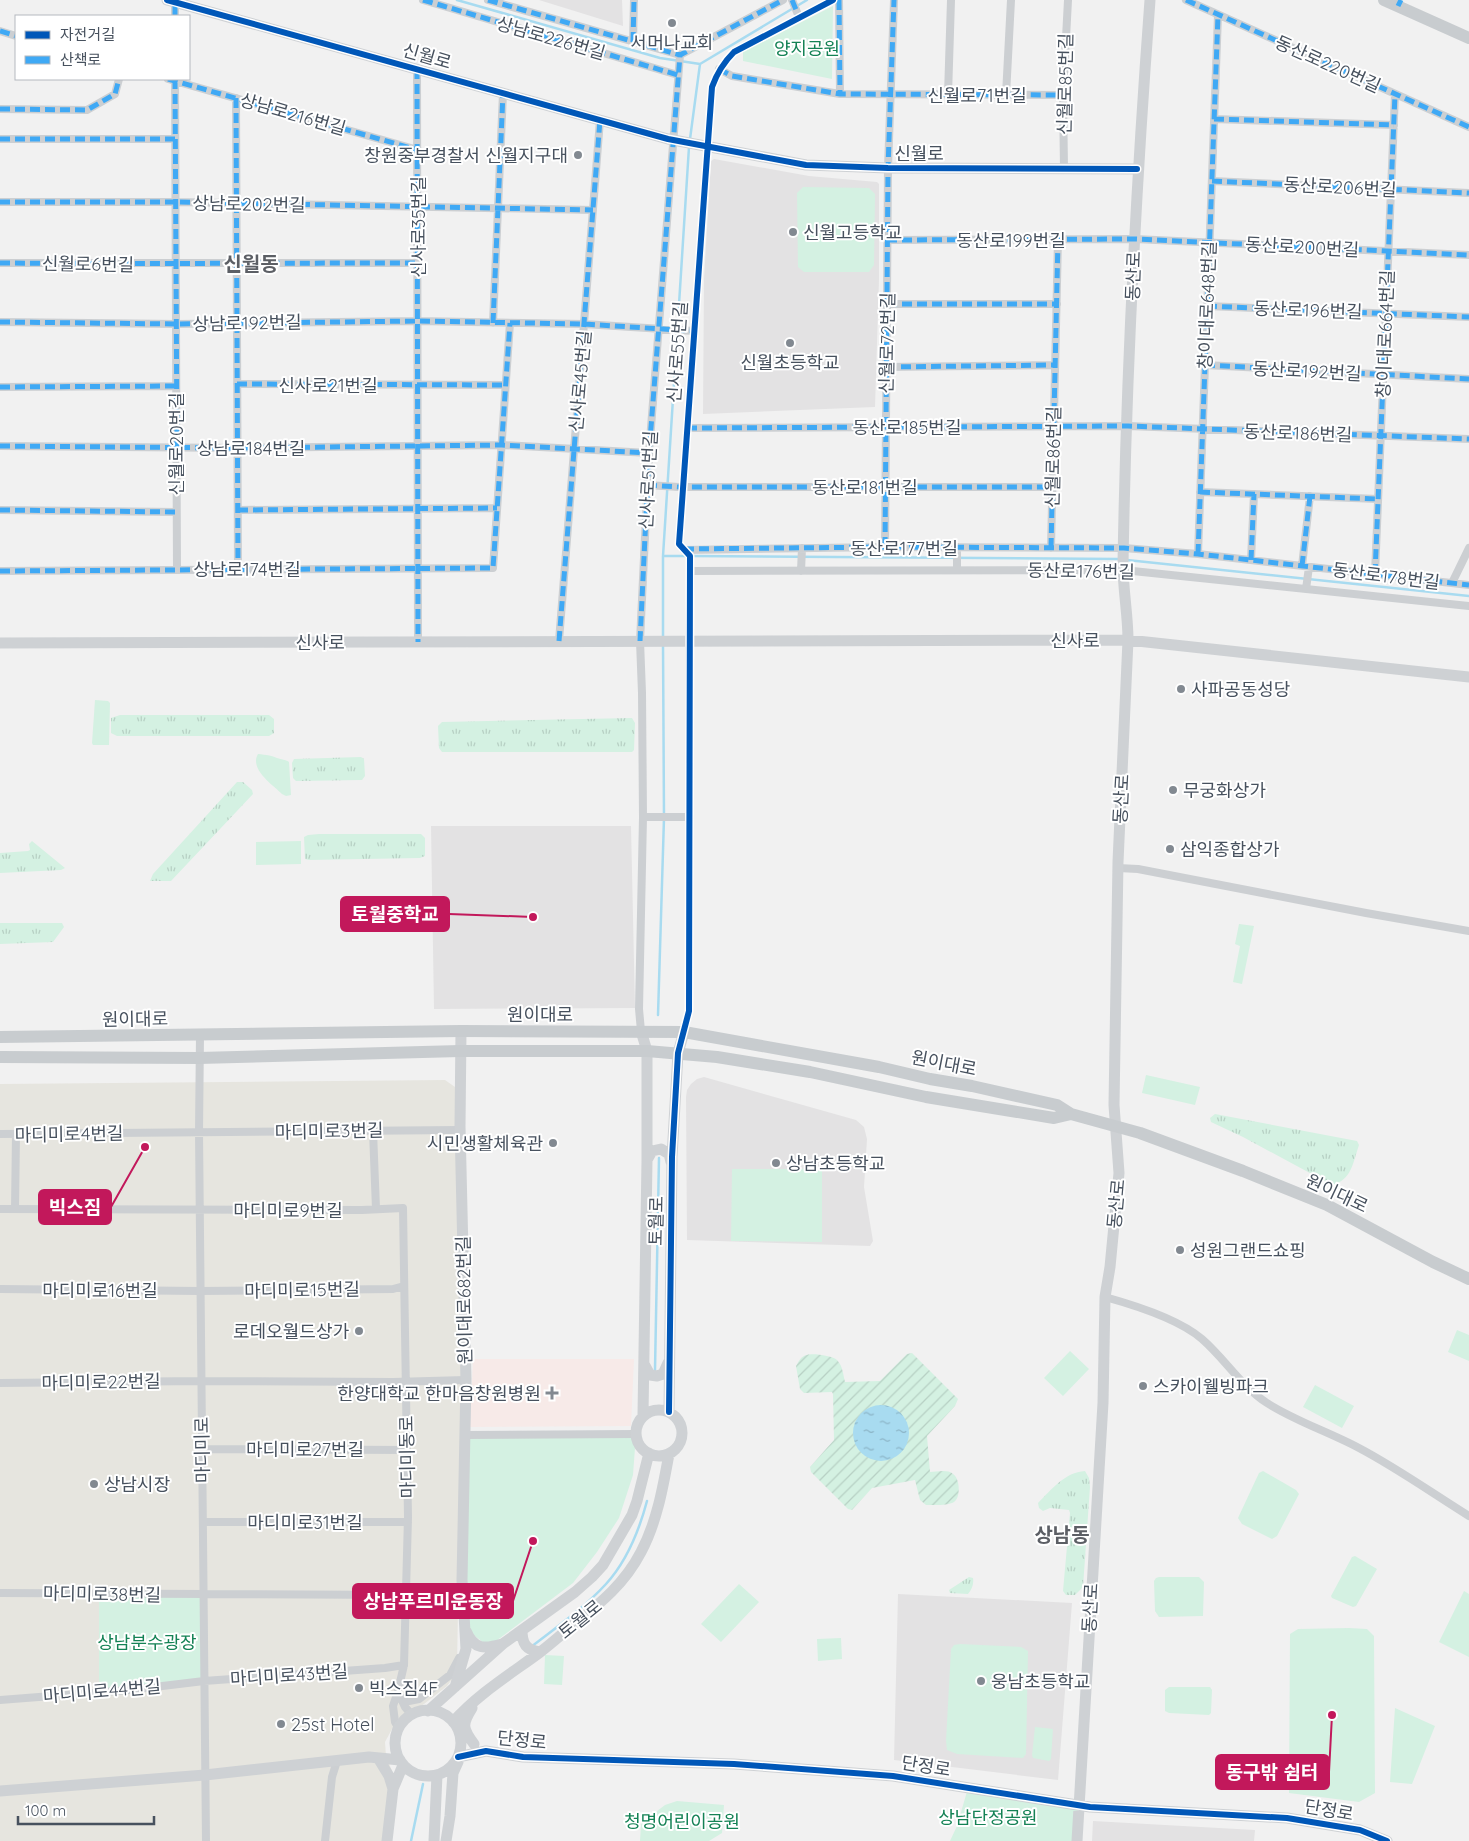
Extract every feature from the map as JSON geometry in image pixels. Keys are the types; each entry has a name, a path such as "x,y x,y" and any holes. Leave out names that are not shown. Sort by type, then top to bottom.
{"main road":[{"path":"1384,0 1399,3 1469,38"},
{"name":"원이대로","path":"0,1037 461,1031 684,1032 813,1054 1057,1105 1071,1114 1140,1133 1243,1171 1327,1205 1433,1262 1469,1279"},
{"name":"원이대로","path":"0,1057 199,1058 460,1051 646,1051 717,1057 810,1072 926,1097 1054,1118 1071,1114"}],"street":[{"name":"상남로226번길","path":"423,0 679,71"},
{"path":"488,0 680,55 783,0"},
{"path":"633,42 634,0"},
{"path":"792,0 799,15"},
{"path":"719,69 734,52 799,15 833,0"},
{"path":"839,0 840,94"},
{"path":"888,168 894,0"},
{"path":"948,94 951,0"},
{"path":"1006,95 1011,0"},
{"name":"신월로85번길","path":"1064,169 1063,95 1068,0"},
{"name":"동산로","path":"1077,1841 1103,1403 1105,1297 1110,1267 1118,1173 1114,1105 1118,868 1128,640 1123,568 1137,170 1150,0"},
{"name":"동산로220번길","path":"1186,0 1469,127"},
{"path":"171,1 175,15"},
{"name":"신월로","path":"171,1 676,141 806,165 888,168 1137,170"},
{"name":"창이대로648번길","path":"1198,554 1218,14"},
{"path":"0,32 15,36"},
{"name":"신사로51번길","path":"641,1031 638,1009 643,818 640,641 650,485 649,453 676,141 680,55"},
{"name":"신사로35번길","path":"417,69 418,642"},
{"name":"신월로71번길","path":"719,69 732,76 840,94 1063,95"},
{"name":"신사로55번길","path":"690,569 687,553 680,544 681,487 687,428 692,331 706,146 712,87 719,69"},
{"path":"0,109 88,110 115,94 119,80"},
{"name":"신월로20번길","path":"173,80 177,570"},
{"name":"상남로216번길","path":"176,80 418,150"},
{"path":"494,323 503,93"},
{"name":"창이대로664번길","path":"1375,574 1395,94"},
{"path":"236,98 238,570"},
{"path":"1214,118 1394,125"},
{"name":"신사로45번길","path":"559,641 600,120"},
{"path":"0,139 175,138"},
{"name":"신월로72번길","path":"885,547 888,168"},
{"name":"동산로206번길","path":"1212,181 1469,193"},
{"name":"상남로202번길","path":"0,202 175,202 593,210"},
{"name":"신월로86번길","path":"1050,548 1058,239"},
{"name":"동산로199번길","path":"888,240 1135,239"},
{"name":"동산로200번길","path":"1135,239 1469,255"},
{"name":"신월로6번길","path":"0,263 237,263"},
{"path":"237,263 418,263"},
{"path":"887,304 1056,304"},
{"name":"동산로196번길","path":"1207,306 1469,317"},
{"name":"상남로192번길","path":"0,322 176,324 510,323 584,324 692,331"},
{"path":"238,510 497,508 510,323"},
{"path":"886,367 1055,365"},
{"name":"동산로192번길","path":"1205,366 1469,379"},
{"name":"신사로21번길","path":"237,384 419,385"},
{"path":"419,385 505,384"},
{"path":"0,387 175,386"},
{"name":"동산로185번길","path":"687,428 1128,426"},
{"name":"동산로186번길","path":"1128,426 1469,439"},
{"name":"상남로184번길","path":"0,446 238,448 502,445 649,453"},
{"name":"동산로181번길","path":"650,485 681,487 1052,487"},
{"path":"1200,492 1378,499"},
{"path":"1251,560 1254,494"},
{"path":"1306,587 1310,496"},
{"name":"상남로174번길","path":"0,570 493,568 497,508"},
{"path":"0,510 176,512"},
{"name":"동산로177번길","path":"687,553 885,547 957,550 1050,548 1124,550"},
{"path":"1452,583 1469,548"},
{"path":"801,569 802,550"},
{"path":"957,550 957,569"},
{"name":"동산로178번길","path":"1124,550 1198,554 1307,568 1469,585"},
{"name":"동산로176번길","path":"690,569 1123,568 1469,606"},
{"path":"684,1032 689,1011 690,817 684,641 690,569"},
{"name":"신사로","path":"0,643 1128,640 1469,677"},
{"path":"643,818 690,817"},
{"path":"1118,868 1138,869 1469,931"},
{"name":"원이대로682번길","path":"455,1687 466,1649 462,1580 466,1380 460,1130 461,1031"},
{"name":"토월로","path":"641,1031 646,1051 647,1160 643,1415"},
{"name":"토월로","path":"669,1412 671,1163 678,1053 684,1032"},
{"name":"마디미로","path":"200,1035 199,1210 206,1841"},
{"name":"마디미로3번길","path":"199,1132 460,1130"},
{"path":"373,1131 376,1209"},
{"name":"마디미로4번길","path":"0,1134 199,1132"},
{"path":"15,1209 16,1134"},
{"path":"647,1160 652,1152 661,1149 669,1154 671,1163"},
{"name":"마디미동로","path":"376,1209 403,1208 404,1382 408,1522 404,1665 399,1694 393,1706 395,1722 399,1729"},
{"name":"마디미로9번길","path":"0,1209 376,1209"},
{"name":"마디미로15번길","path":"200,1291 393,1289 404,1286"},
{"name":"마디미로16번길","path":"0,1289 200,1291"},
{"path":"1105,1297 1140,1307 1193,1333 1202,1339 1248,1388 1269,1404 1370,1454 1469,1516"},
{"path":"644,1364 650,1374 657,1376 663,1374 669,1361"},
{"name":"마디미로22번길","path":"0,1383 404,1382 466,1380"},
{"path":"658,1409 669,1412 678,1419 682,1426 683,1434 678,1447 669,1454 659,1456 649,1453 640,1447 636,1426 643,1415 651,1410 658,1409"},
{"path":"465,1435 636,1434"},
{"name":"마디미로27번길","path":"202,1449 407,1450"},
{"name":"토월로","path":"428,1711 504,1643 575,1592 592,1577 624,1532 638,1497 649,1453"},
{"name":"토월로","path":"453,1722 479,1696 540,1652 600,1604 621,1582 641,1552 659,1503 669,1454"},
{"path":"638,1497 648,1488 656,1492 659,1503"},
{"name":"마디미로31번길","path":"202,1522 408,1522"},
{"name":"마디미로38번길","path":"0,1593 203,1595"},
{"path":"203,1595 405,1595"},
{"path":"522,1630 522,1642 525,1646 529,1650 540,1652"},
{"path":"465,1634 472,1642 485,1648 504,1643"},
{"path":"399,1694 409,1701 419,1699 450,1675 458,1660 465,1634"},
{"name":"마디미로43번길","path":"204,1680 385,1668 404,1665"},
{"name":"마디미로44번길","path":"0,1700 129,1690 204,1680"},
{"path":"399,1694 405,1707 412,1715"},
{"path":"474,1744 466,1733 464,1724 479,1696"},
{"path":"446,1841 451,1809 453,1773 460,1757 460,1736 453,1722 442,1713 428,1711 412,1715 399,1729 395,1743 402,1762 410,1771 419,1775 437,1775 450,1768 460,1757"},
{"name":"단정로","path":"460,1736 486,1751 523,1757 734,1764 893,1776 1090,1807 1287,1818 1360,1830 1387,1841"},
{"path":"374,1758 395,1743"},
{"name":"단정로","path":"460,1757 486,1751"},
{"path":"0,1791 205,1775 374,1758 402,1762"},
{"path":"374,1758 389,1776 393,1789"},
{"path":"325,1841 332,1777 337,1761"},
{"path":"387,1841 393,1789 402,1762"},
{"path":"434,1841 437,1775"}],"shaded area":[{"path":"539,0 622,0 623,26"},
{"path":"714,159 809,176 877,182 879,184 879,279 875,407 703,414 704,279 711,161"},
{"path":"431,826 631,826 635,1008 434,1009"},
{"name":"상남초등학교","path":"704,1077 856,1120 864,1127 867,1139 864,1187 873,1241 870,1246 687,1240 686,1097 687,1090 691,1084 697,1079"},
{"path":"445,1080 455,1087 462,1385 457,1667 456,1674 447,1686 392,1729 385,1742 386,1756 392,1771 383,1841 0,1841 0,1084"},
{"name":"한양대학교 한마음창원병원","path":"473,1359 634,1359 631,1426 470,1427"},
{"name":"웅남초등학교","path":"898,1594 1072,1603 1058,1780 894,1760"},
{"path":"1093,1821 1255,1830 1254,1841 1092,1841"}],"green space":[{"name":"양지공원","path":"833,6 832,79 743,61 743,52"},
{"path":"803,187 869,188 875,194 874,265 869,272 804,272 798,267 797,193"},
{"path":"95,700 108,701 110,703 109,745 93,745 92,743"},
{"path":"120,715 269,715 274,719 274,733 269,736 117,736 111,733 111,718"},
{"path":"632,718 635,723 634,750 632,752 442,752 439,748 438,726 442,722"},
{"path":"258,754 289,762 291,795 286,796 282,794 263,776 257,765"},
{"path":"361,757 364,759 365,776 362,780 296,781 293,778 292,763 294,759"},
{"path":"237,782 243,782 252,790 253,794 171,881 150,881 153,874"},
{"path":"319,834 421,834 425,838 425,856 420,858 305,859 304,837"},
{"path":"32,841 65,868 61,870 0,873 0,853 28,851 30,850 29,844"},
{"path":"301,841 301,864 256,865 256,842"},
{"path":"0,923 62,923 64,927 53,942 0,944"},
{"path":"1239,924 1254,926 1242,984 1233,982 1240,946 1235,944"},
{"path":"1146,1075 1200,1087 1195,1105 1142,1093"},
{"path":"1215,1114 1357,1141 1359,1145 1348,1175 1339,1183 1332,1185 1211,1122 1210,1118"},
{"path":"732,1169 822,1169 822,1242 731,1241"},
{"path":"1457,1330 1469,1335 1469,1361 1448,1352"},
{"path":"1070,1351 1089,1369 1063,1396 1044,1378"},
{"path":"912,1353 958,1399 955,1406 927,1436 930,1472 951,1472 957,1480 958,1496 951,1503 926,1505 920,1500 915,1480 872,1488 852,1510 848,1509 811,1472 810,1467 834,1440 833,1394 832,1392 804,1393 800,1389 796,1366 800,1359 805,1356 810,1354 823,1355 839,1362 845,1382 880,1381 907,1354"},
{"path":"1315,1385 1354,1406 1342,1428 1303,1407"},
{"path":"636,1434 633,1475 619,1518 597,1552 573,1583 496,1641 484,1643 467,1630 465,1435"},
{"path":"1085,1471 1089,1478 1090,1487 1083,1587 1075,1595 1066,1595 1063,1591 1070,1513 1069,1510 1050,1508 1043,1511 1039,1508 1038,1503 1053,1487 1065,1478"},
{"path":"1263,1471 1296,1490 1299,1494 1277,1536 1272,1539 1242,1524 1238,1518 1259,1473"},
{"path":"1355,1556 1377,1569 1356,1606 1353,1607 1331,1596 1352,1557"},
{"path":"969,1577 973,1578 973,1582 968,1594 950,1593 949,1590"},
{"path":"1159,1577 1199,1577 1204,1582 1203,1616 1159,1617 1155,1611 1154,1581"},
{"path":"739,1584 759,1602 721,1642 701,1624"},
{"path":"1464,1591 1469,1594 1469,1657 1439,1642"},
{"name":"상남분수광장","path":"99,1594 203,1595 204,1681 99,1692"},
{"path":"1298,1629 1367,1629 1374,1636 1375,1793 1359,1802 1289,1793 1290,1634"},
{"path":"841,1638 842,1659 818,1661 817,1639"},
{"path":"954,1645 1021,1647 1028,1651 1026,1754 1023,1758 957,1754 947,1750 951,1649"},
{"path":"545,1655 564,1656 562,1685 544,1684"},
{"path":"1169,1687 1210,1687 1212,1690 1211,1713 1209,1715 1169,1713 1165,1711 1165,1690"},
{"path":"1395,1708 1435,1726 1412,1784 1390,1782"},
{"path":"1035,1727 1053,1729 1051,1759 1049,1761 1033,1758"},
{"name":"상남단정공원","path":"968,1788 1078,1805 1077,1841 950,1841 957,1826"},
{"name":"청명어린이공원","path":"677,1801 724,1805 722,1833 709,1841 640,1841 641,1824 665,1805"}],"water":[{"path":"875,1405 887,1405 897,1409 905,1417 909,1433 905,1449 897,1457 887,1461 875,1461 865,1457 857,1449 853,1439 853,1427 857,1417 865,1409"}],"waterway":[{"path":"457,0 660,58 700,64"},
{"path":"690,139 700,64 807,0"},
{"path":"663,639 663,556 689,147"},
{"path":"663,556 687,556"},
{"path":"692,556 1119,559"},
{"path":"1127,560 1469,596"},
{"path":"658,1015 664,818 663,644"},
{"path":"655,1370 659,1158"},
{"path":"531,1647 560,1625 606,1584 626,1556 647,1501"},
{"path":"411,1841 423,1784"}],"marked path":[{"path":"423,0 678,75"},
{"path":"488,0 680,55"},
{"path":"633,42 634,0"},
{"path":"640,641 649,453 680,55 783,0"},
{"path":"792,0 799,17"},
{"path":"839,0 840,94"},
{"path":"885,547 888,168 894,0"},
{"path":"1186,0 1469,127"},
{"path":"1398,6 1401,0"},
{"path":"175,2 175,15"},
{"path":"1198,554 1218,15"},
{"path":"0,31 15,36"},
{"path":"417,69 418,642"},
{"path":"719,69 732,76 840,94 1063,95"},
{"path":"0,109 87,110 115,94 119,80"},
{"path":"172,80 418,150"},
{"path":"175,80 177,448"},
{"path":"493,323 503,93"},
{"path":"1375,574 1395,94"},
{"path":"236,98 238,569"},
{"path":"1214,119 1394,125"},
{"path":"559,641 600,120"},
{"path":"0,139 175,139"},
{"path":"1212,181 1469,193"},
{"path":"0,202 175,202 593,210"},
{"path":"1051,548 1058,239"},
{"path":"887,240 1135,239 1469,255"},
{"path":"0,263 418,263"},
{"path":"887,304 1057,304"},
{"path":"1207,306 1469,317"},
{"path":"0,322 177,324 418,321 584,324 694,331"},
{"path":"0,571 493,568 510,323"},
{"path":"886,367 1055,365"},
{"path":"1205,365 1469,379"},
{"path":"237,384 505,385"},
{"path":"0,387 175,386"},
{"path":"687,428 1128,426 1469,439"},
{"path":"0,446 238,448 502,445 649,453"},
{"path":"647,485 679,487 1052,487"},
{"path":"1200,492 1378,499"},
{"path":"1251,560 1254,494"},
{"path":"1302,566 1310,496"},
{"path":"238,510 497,508"},
{"path":"0,510 176,512"},
{"path":"684,549 885,547 1124,548 1198,554 1469,585"}],"cycle path":[{"path":"167,0 668,139 806,165 888,168 1137,169"},
{"path":"669,1412 672,1157 678,1053 689,1011 690,556 679,544 712,87 721,68 734,52 833,0"},
{"path":"458,1757 486,1751 523,1757 734,1764 893,1776 1090,1807 1287,1818 1360,1830 1387,1841"}],"place":[{"name":"서머나교회","path":"672,23"},
{"name":"창원중부경찰서 신월지구대","path":"578,155"},
{"name":"신월고등학교","path":"793,232"},
{"name":"신월초등학교","path":"790,343"},
{"name":"사파공동성당","path":"1181,689"},
{"name":"무궁화상가","path":"1173,790"},
{"name":"삼익종합상가","path":"1170,849"},
{"name":"토월중학교","path":"533,917"},
{"name":"시민생활체육관","path":"553,1143"},
{"name":"빅스짐","path":"145,1147"},
{"name":"상남초등학교","path":"776,1163"},
{"name":"성원그랜드쇼핑","path":"1180,1250"},
{"name":"로데오월드상가","path":"359,1331"},
{"name":"스카이웰빙파크","path":"1143,1386"},
{"name":"한양대학교 한마음창원병원","path":"552,1393"},
{"name":"상남시장","path":"94,1484"},
{"name":"상남푸르미운동장","path":"533,1541"},
{"name":"웅남초등학교","path":"981,1681"},
{"name":"빅스짐4F","path":"359,1688"},
{"name":"동구밖 쉼터","path":"1332,1715"},
{"name":"25st Hotel","path":"281,1724"}],"district":[{"name":"신월동","path":"251,263"},
{"name":"상남동","path":"1062,1534"}]}
